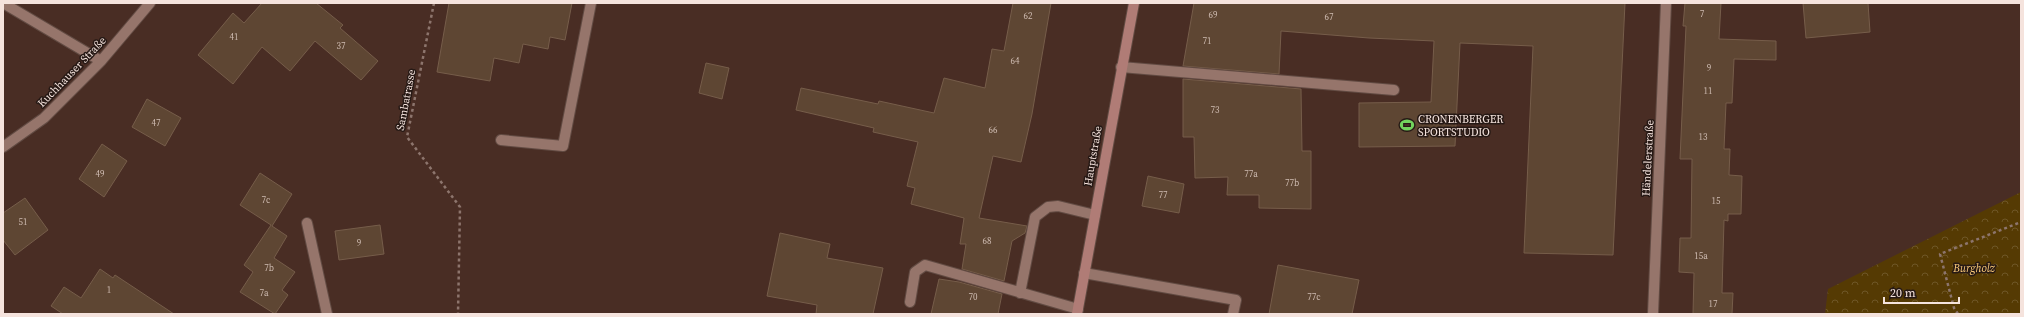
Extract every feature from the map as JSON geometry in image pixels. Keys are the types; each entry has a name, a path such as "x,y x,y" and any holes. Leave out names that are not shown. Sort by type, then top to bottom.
{"main road":[{"name":"Hauptstraße","path":"1077,311 1134,3"}],"street":[{"path":"3,3 101,61"},
{"name":"Kuchhauser Straße","path":"3,147 44,118 101,61 150,3"},
{"path":"501,140 562,146 591,3"},
{"name":"Händelerstraße","path":"1653,314 1666,3"},
{"path":"1121,67 1394,90"},
{"path":"1020,293 1035,217 1048,207 1058,206 1094,215"},
{"path":"307,223 327,314"},
{"path":"910,302 915,272 925,265 1077,311"},
{"path":"1084,273 1236,300 1233,314"}],"path":[{"name":"Sambatrasse","path":"434,3 407,137 460,207 458,314"},
{"path":"1958,314 1954,308 1940,254 2021,222"}],"green space":[{"name":"Burgholz","path":"2021,192 2021,314 1825,314 1828,289"}],"building":[{"path":"262,3 316,3 343,25 340,28 378,61 361,80 315,41 290,71 262,47 233,84 198,55 233,13 244,23"},
{"path":"449,3 572,3 565,40 550,37 548,49 523,44 519,63 494,58 490,81 437,72"},
{"path":"1013,3 1051,3 1032,114 1021,162 993,156 979,218 1027,226 1025,233 1012,241 1004,281 962,269 966,244 960,244 964,218 911,204 915,188 907,186 918,142 873,132 874,128 796,110 801,88 878,104 879,101 934,113 944,78 985,88 992,49 1004,51"},
{"path":"1194,3 1625,3 1613,255 1524,253 1533,46 1460,43 1455,146 1359,147 1359,103 1431,102 1434,41 1369,38 1281,31 1279,74 1183,66"},
{"path":"1685,3 1721,3 1719,39 1776,41 1776,60 1734,59 1732,103 1726,103 1724,149 1730,149 1729,175 1742,176 1741,214 1728,214 1728,221 1724,220 1722,293 1733,293 1732,314 1693,314 1694,273 1679,272 1680,238 1691,238 1692,159 1680,159 1686,26 1683,26"},
{"path":"1803,3 1868,3 1870,32 1806,38"},
{"path":"706,63 729,68 722,99 699,93"},
{"path":"1183,79 1301,89 1302,151 1311,151 1311,209 1259,208 1259,195 1227,195 1228,177 1195,178 1194,137 1183,137"},
{"path":"147,99 181,118 165,146 132,127"},
{"path":"102,144 127,161 104,197 79,179"},
{"path":"260,173 292,194 272,226 287,236 274,258 295,272 282,290 288,295 275,314 240,292 253,272 244,265 271,225 240,205"},
{"path":"1148,176 1184,184 1179,213 1142,206"},
{"path":"25,198 48,230 15,255 3,240 3,213"},
{"path":"380,225 384,254 339,260 335,231"},
{"path":"780,233 830,244 827,258 883,268 873,314 816,314 817,305 767,296"},
{"path":"1278,265 1359,280 1352,314 1269,314"},
{"path":"100,269 113,278 115,275 174,314 63,314 51,306 64,287 81,298"},
{"path":"939,279 959,282 1002,294 998,314 931,314"}],"place":[{"name":"CRONENBERGER SPORTSTUDIO","path":"1407,125"}]}
